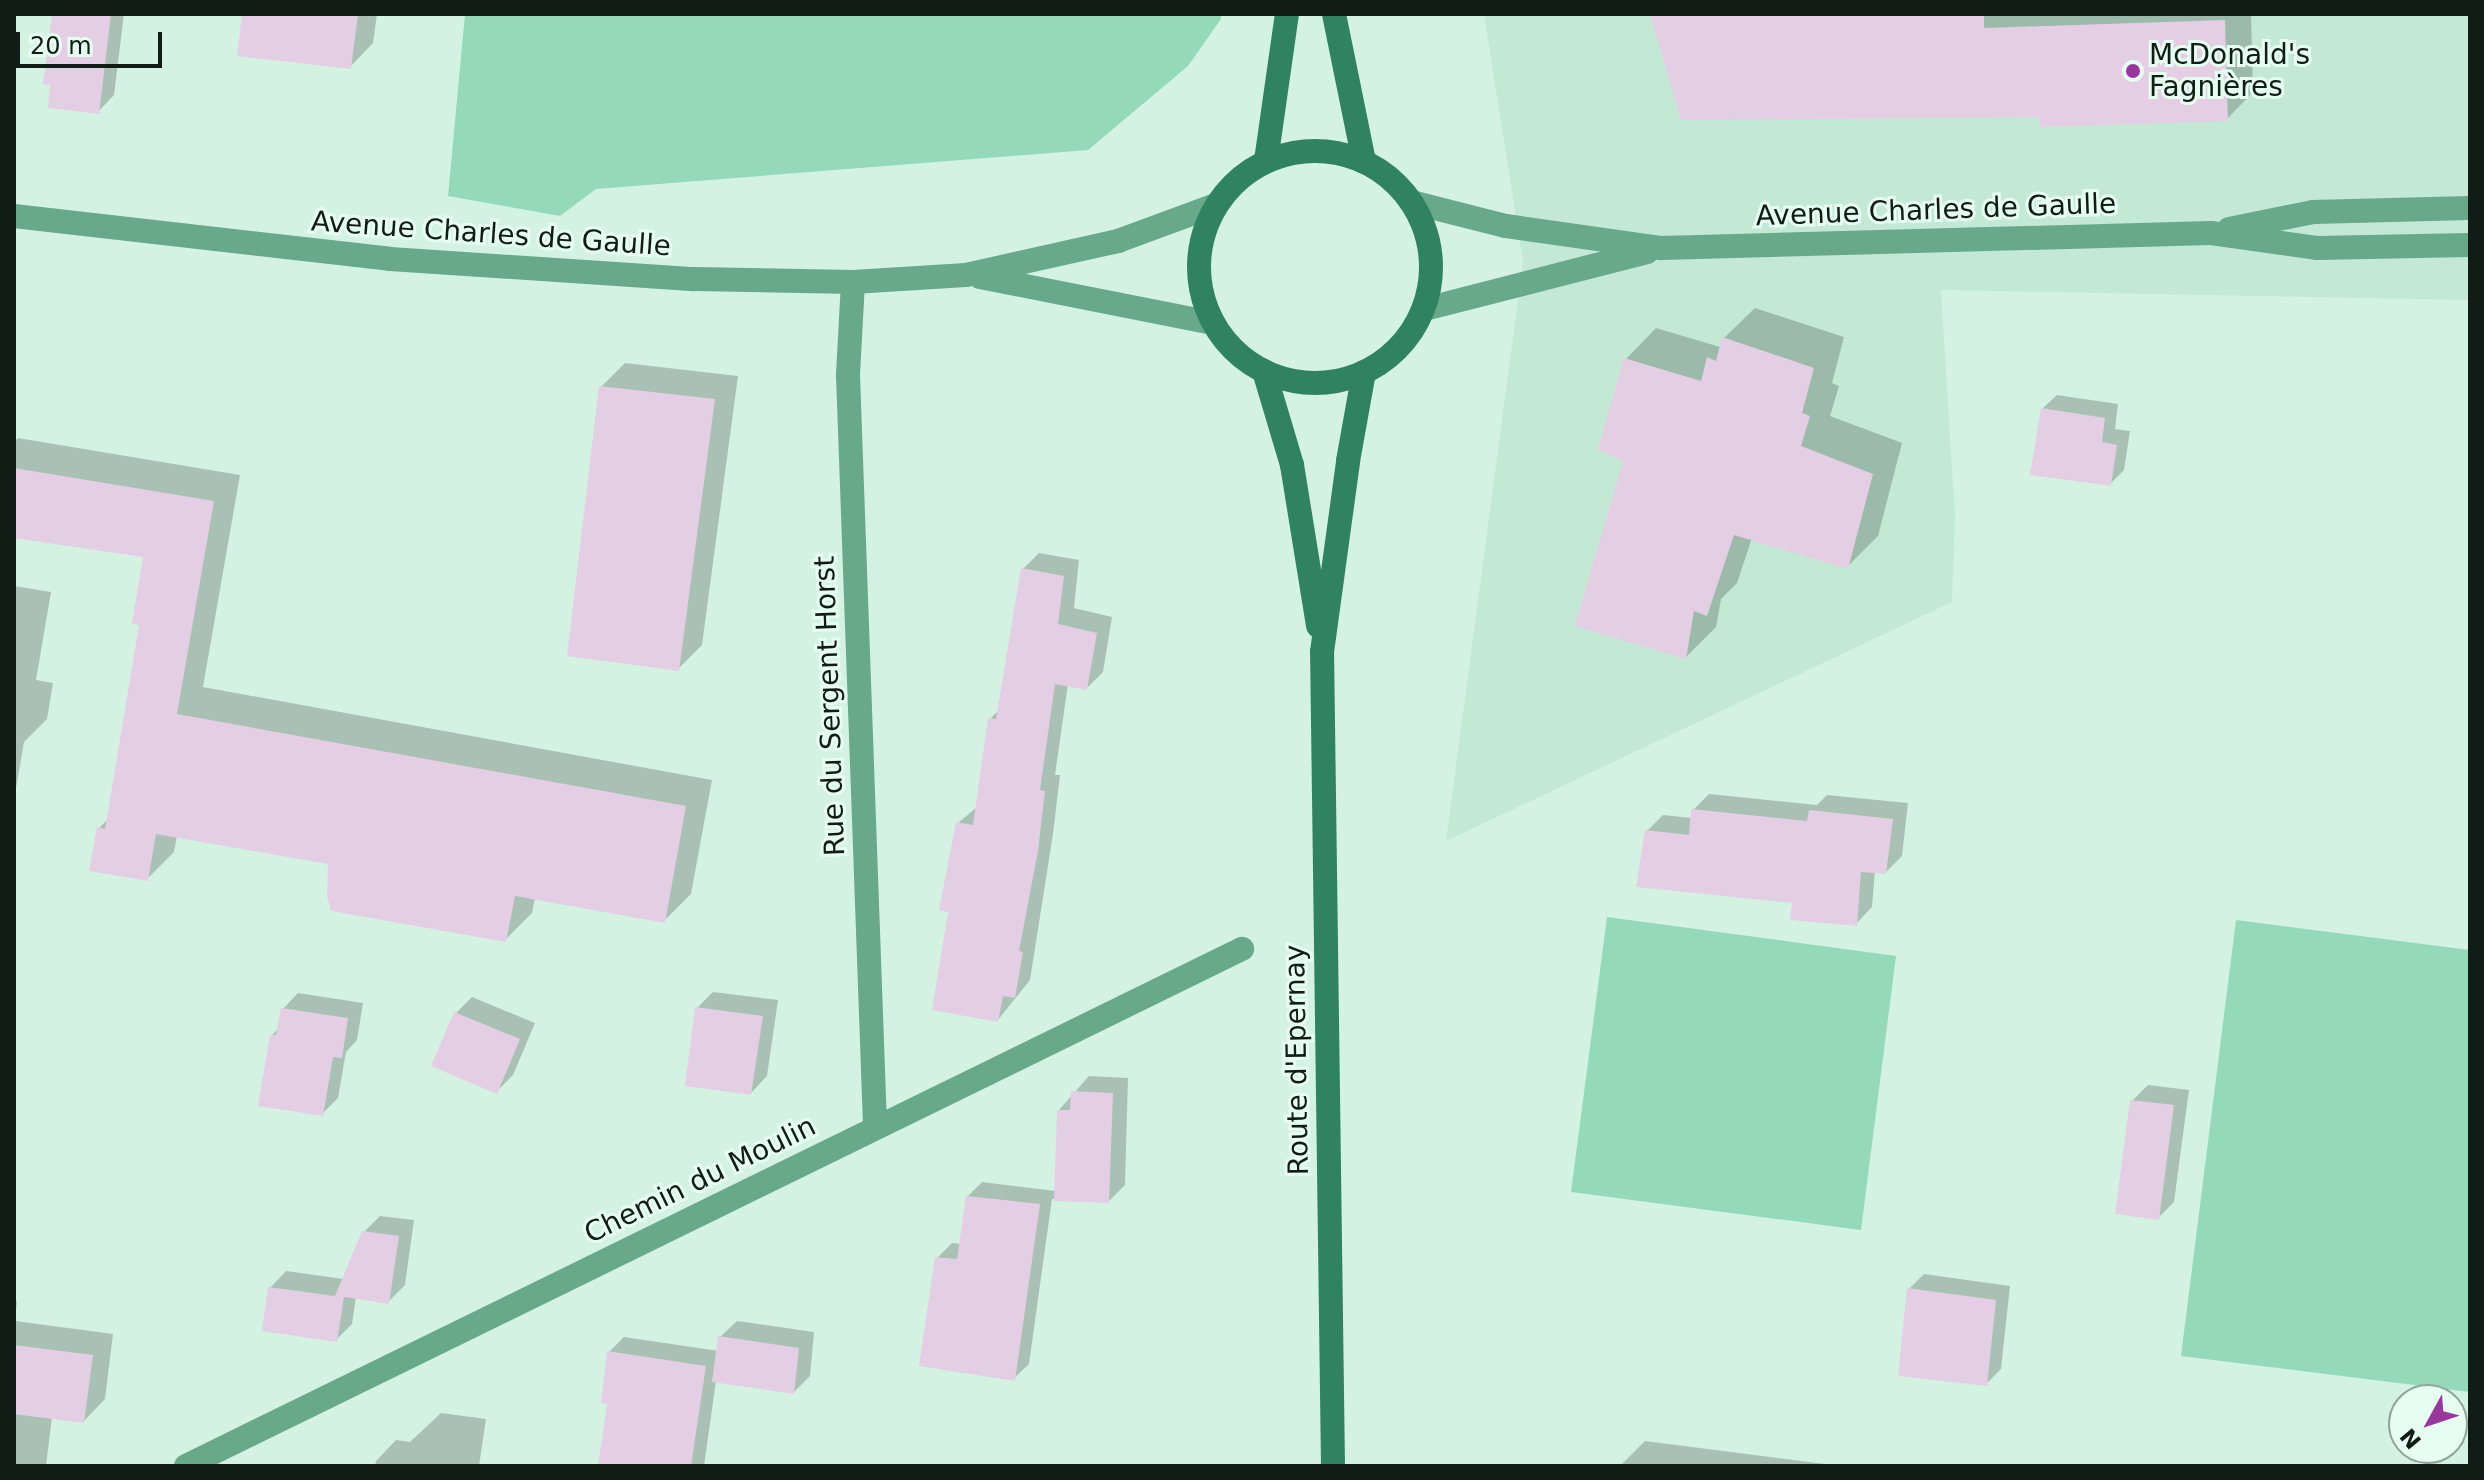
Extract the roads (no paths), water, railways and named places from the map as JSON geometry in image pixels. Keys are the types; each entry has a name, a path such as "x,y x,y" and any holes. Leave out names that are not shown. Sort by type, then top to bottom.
{"main road":[{"path":"1266,161 1287,14"},
{"path":"1334,14 1364,161"},
{"path":"1298,151 1332,151 1364,161 1390,179 1411,202 1425,230 1434,270 1425,309 1393,353 1364,372 1331,382 1297,381 1264,371 1238,354 1212,323 1200,293 1198,270 1202,235 1216,205 1237,179 1266,161 1298,151"},
{"name":"Route d'Epernay","path":"1264,371 1292,465 1322,652 1333,1466"},
{"name":"Route d'Epernay","path":"1322,652 1348,461 1364,372"}],"street":[{"name":"Avenue Charles de Gaulle","path":"1411,202 1506,226 1661,248 2211,233 2318,248 2470,245"},
{"name":"Avenue Charles de Gaulle","path":"14,216 390,259 694,279 853,282 966,275 1118,241 1216,205"},
{"name":"Avenue Charles de Gaulle","path":"2211,233 2313,212 2470,208"},
{"name":"Avenue Charles de Gaulle","path":"1425,309 1661,248"},
{"name":"Avenue Charles de Gaulle","path":"966,275 1212,323"},
{"name":"Rue du Sergent Horst","path":"853,282 848,375 875,1127"},
{"name":"Chemin du Moulin","path":"186,1466 1242,949"}],"place":[{"name":"McDonald's Fagnières","path":"2133,71"}]}
